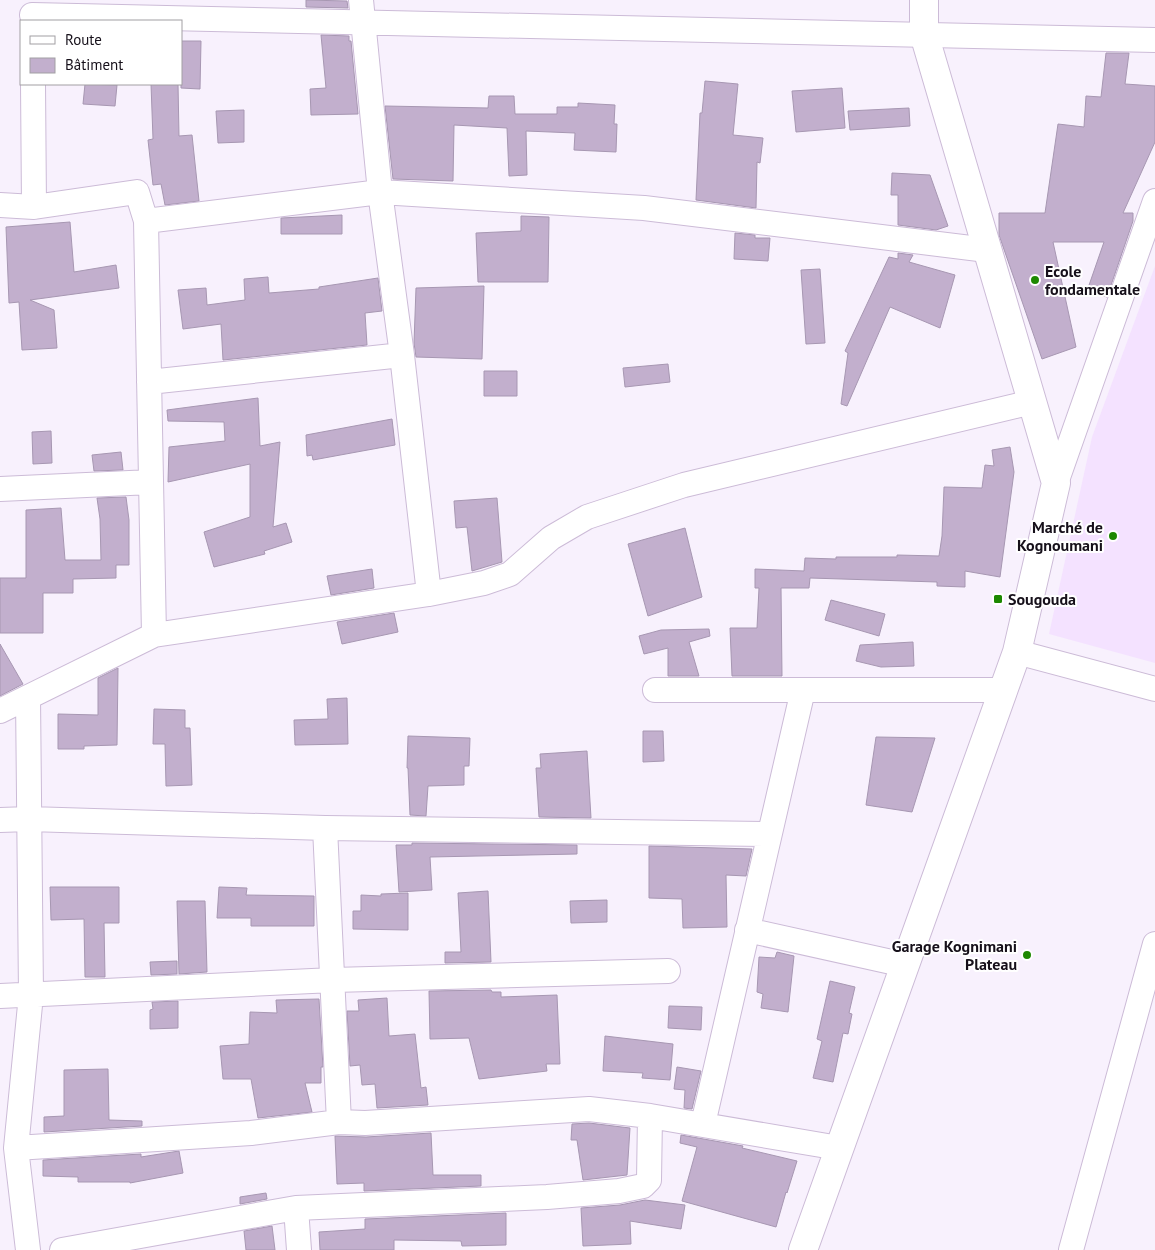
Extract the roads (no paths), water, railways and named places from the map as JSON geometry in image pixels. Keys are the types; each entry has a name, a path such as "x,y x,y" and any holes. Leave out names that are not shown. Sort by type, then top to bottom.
{"street":[{"path":"924,0 924,34 1056,484"},
{"path":"362,11 380,192 402,355 429,594"},
{"path":"32,12 362,11 924,34 1155,40"},
{"path":"33,85 34,207"},
{"path":"0,205 34,207 138,192 146,221 154,635"},
{"path":"146,221 380,192 644,208 987,250"},
{"path":"803,1250 1017,652 1056,484 1155,201"},
{"path":"149,382 402,355"},
{"path":"0,711 154,635 429,594 484,583 510,574 551,538 586,517 684,485 1032,402"},
{"path":"0,489 151,482"},
{"path":"1017,652 1155,689"},
{"path":"655,690 1003,690"},
{"path":"703,1124 803,690"},
{"path":"28,698 31,995 16,1148 28,1250"},
{"path":"0,820 29,819 325,828 769,834"},
{"path":"325,828 338,1122"},
{"path":"747,930 905,964"},
{"path":"1071,1250 1155,944"},
{"path":"0,996 333,980 668,971"},
{"path":"16,1148 251,1133 338,1122 364,1123 589,1109 703,1124 839,1148"},
{"path":"62,1250 296,1208 547,1198 619,1191 643,1186 649,1180 650,1116"},
{"path":"296,1208 299,1250"}],"place":[{"name":"Ecole fondamentale","path":"1035,280"},
{"name":"Marché de Kognoumani","path":"1113,536"},
{"name":"Sougouda","path":"998,599"},
{"name":"Garage Kognimani Plateau","path":"1027,955"}]}
